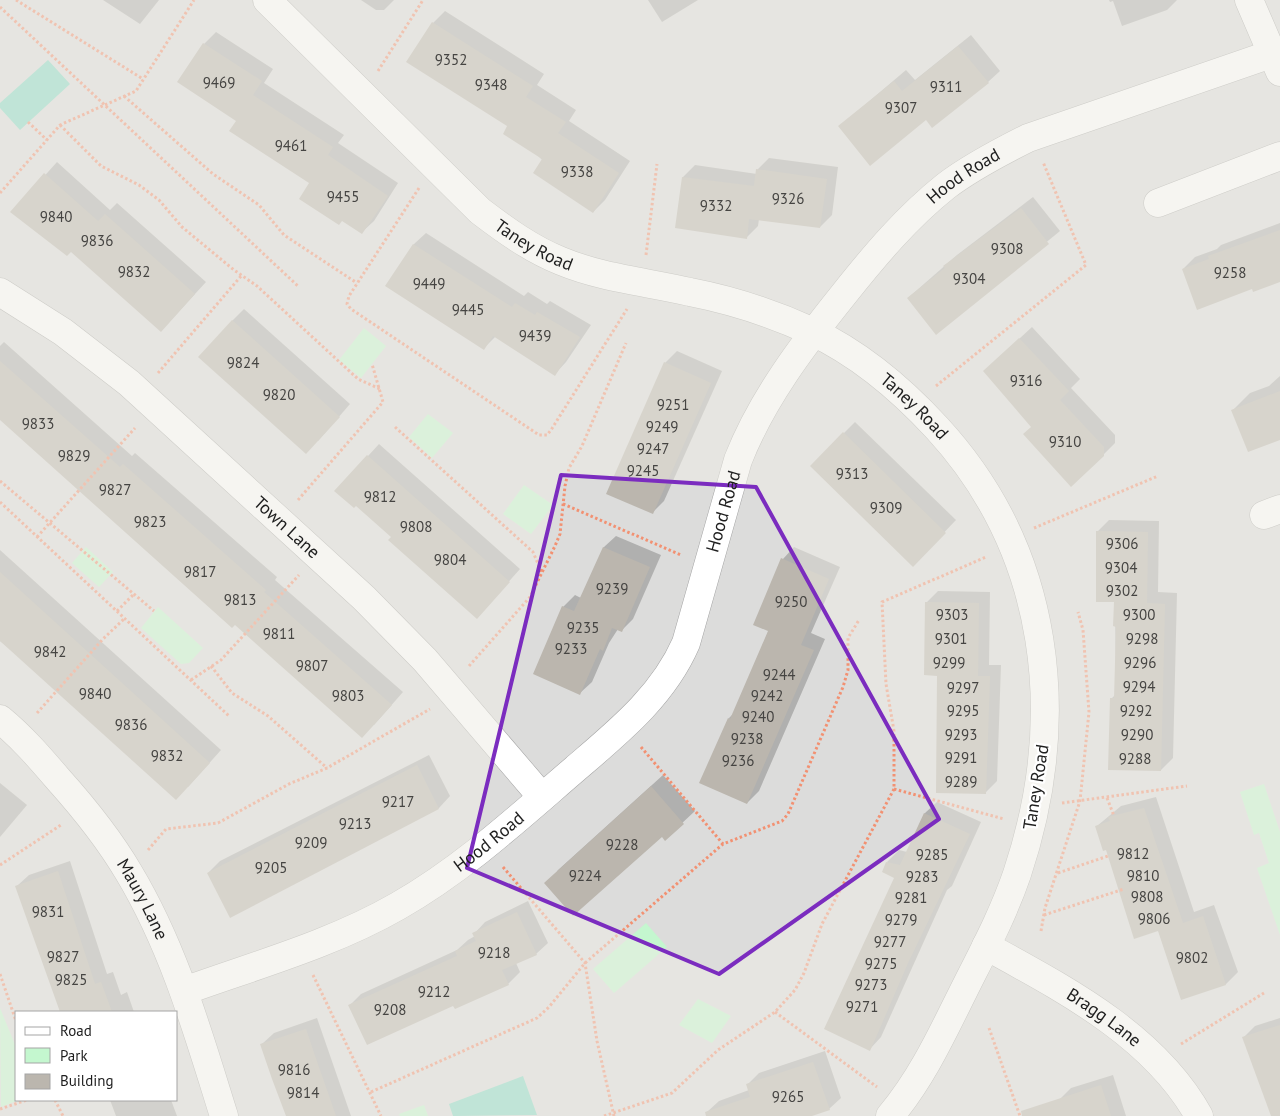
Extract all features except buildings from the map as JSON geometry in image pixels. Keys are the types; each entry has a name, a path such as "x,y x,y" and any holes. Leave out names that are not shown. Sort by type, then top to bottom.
{"street":[{"name":"Taney Road","path":"267,0 480,211 517,238 559,260 603,275 693,292 766,314 813,332 872,369 914,404 954,446 986,491 1012,541 1027,582 1040,635 1044,668 1044,740 1032,816 1016,876 986,946 927,1063 895,1110"},
{"path":"1249,0 1278,58"},
{"name":"Hood Road","path":"184,991 300,950 365,924 399,905 450,873 486,846 644,706 677,665 686,643 738,460 748,435 783,376 813,332 899,228 947,186 991,157 1032,137 1278,58"},
{"path":"1158,203 1280,156"},
{"name":"Town Lane","path":"0,292 63,332 148,400 371,605 425,660 542,797"},
{"name":"Maury Lane","path":"9,727 85,810 129,872 156,923 184,991 224,1116"},
{"name":"Bragg Lane","path":"986,946 1084,1001 1155,1060 1169,1074 1199,1116"}],"path":[{"path":"16,0 143,79"},
{"path":"0,194 60,125 136,90 194,0"},
{"path":"362,95 423,0"},
{"path":"0,7 299,287"},
{"path":"124,96 213,174 259,205 284,235 357,282"},
{"path":"28,122 47,140"},
{"path":"60,125 101,166 138,185 159,200 182,226 306,330 358,379 380,389"},
{"path":"914,404 1086,264 1032,137"},
{"path":"434,165 357,282 347,300 351,310 543,436 551,430 643,283 656,164"},
{"path":"37,537 148,400 242,275"},
{"path":"129,872 166,829 218,823 289,784 326,768 452,692 530,597 542,573 560,534 569,468 582,446 626,343"},
{"path":"279,520 383,402 372,364"},
{"path":"395,427 532,552 542,573"},
{"path":"604,1116 613,1115 672,1092 718,1050 775,1012 795,990 804,973 822,924 894,789 894,731 886,684 882,602 1012,541 1158,476"},
{"path":"0,481 154,611"},
{"path":"0,502 229,716"},
{"path":"563,504 708,567"},
{"path":"191,680 221,660 317,555"},
{"path":"117,611 134,594"},
{"path":"1041,930 1080,801 1089,712 1083,630 1078,612"},
{"path":"9,727 125,618"},
{"path":"371,1092 537,1018 549,1007 585,964 723,844 769,828 786,817 843,687 848,670 848,638 855,623 859,620"},
{"path":"211,666 232,693 268,716 326,768"},
{"path":"623,726 723,844"},
{"path":"894,789 1032,816 1080,801 1186,786"},
{"path":"1107,798 1114,816"},
{"path":"0,865 85,810"},
{"path":"486,846 585,964 597,1042 613,1115"},
{"path":"1058,873 1108,856"},
{"path":"1044,915 1124,889"},
{"path":"300,950 371,1092 381,1116"},
{"path":"0,974 15,1018"},
{"path":"1155,1060 1264,993"},
{"path":"775,1012 895,1110"},
{"path":"989,1028 1020,1116"},
{"path":"0,1109 24,1101"},
{"path":"56,1101 63,1116"}],"highlighted area":[{"path":"561,475 756,487 939,819 719,974 467,868"}],"shaded area":[{"path":"0,0 1280,0 1280,1116 0,1116"}],"green space":[{"path":"48,60 70,84 20,130 0,108 0,103"},
{"path":"364,328 386,346 361,378 339,360"},
{"path":"428,414 453,433 432,458 409,437"},
{"path":"524,485 553,505 531,534 503,514"},
{"path":"86,547 113,572 99,587 72,563"},
{"path":"158,607 203,648 189,663 181,664 141,628"},
{"path":"1264,784 1280,832 1280,935 1257,868 1269,863 1259,833 1254,835 1240,792"},
{"path":"646,923 667,947 614,993 593,969"},
{"path":"698,999 731,1016 712,1043 679,1025"},
{"path":"0,1008 15,1045 16,1101 1,1107"},
{"path":"523,1076 537,1115 453,1116 449,1104"},
{"path":"424,1105 428,1116 400,1116 399,1114"}]}
